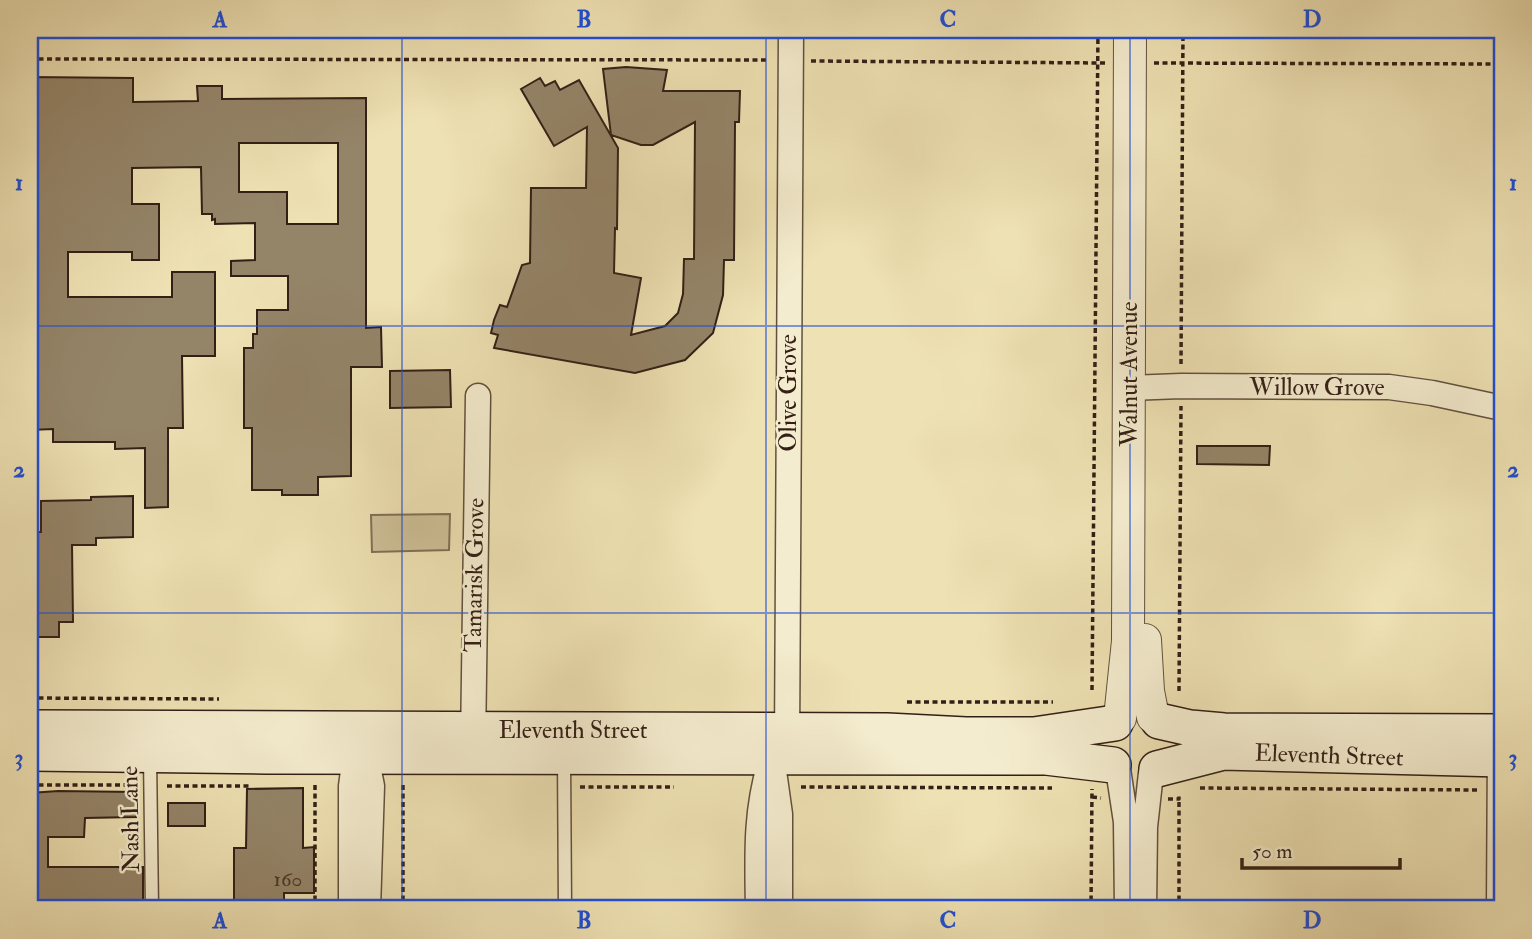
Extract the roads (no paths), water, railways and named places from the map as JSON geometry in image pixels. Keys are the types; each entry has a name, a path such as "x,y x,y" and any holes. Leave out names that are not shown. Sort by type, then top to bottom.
{"main road":[{"name":"Eleventh Street","path":"30,728 315,755 360,741 404,755 473,743"},
{"name":"Eleventh Street","path":"30,753 150,741 360,741 565,743 781,757 1046,757 1190,728 1498,754"},
{"name":"Eleventh Street","path":"1131,742 1223,752 1498,754"}],"street":[{"name":"Olive Grove","path":"781,757 791,30"},
{"name":"Walnut Avenue","path":"1130,30 1139,63"},
{"name":"Walnut Avenue","path":"1144,909 1131,742 1128,641 1138,388 1139,63 1148,30"},
{"name":"Willow Grove","path":"1138,388 1389,387 1502,408"},
{"name":"Tamarisk Grove","path":"473,743 478,396"},
{"path":"351,909 352,786 360,741"},
{"path":"360,741 372,786 368,909"},
{"name":"Walnut Avenue","path":"1127,909 1126,822 1131,742"},
{"path":"1498,754 1499,909"},
{"path":"758,909 757,822 762,786 781,757"},
{"path":"780,909 781,757"}],"lane":[{"name":"Nash Lane","path":"150,741 152,909"},
{"path":"565,743 565,909"}]}
